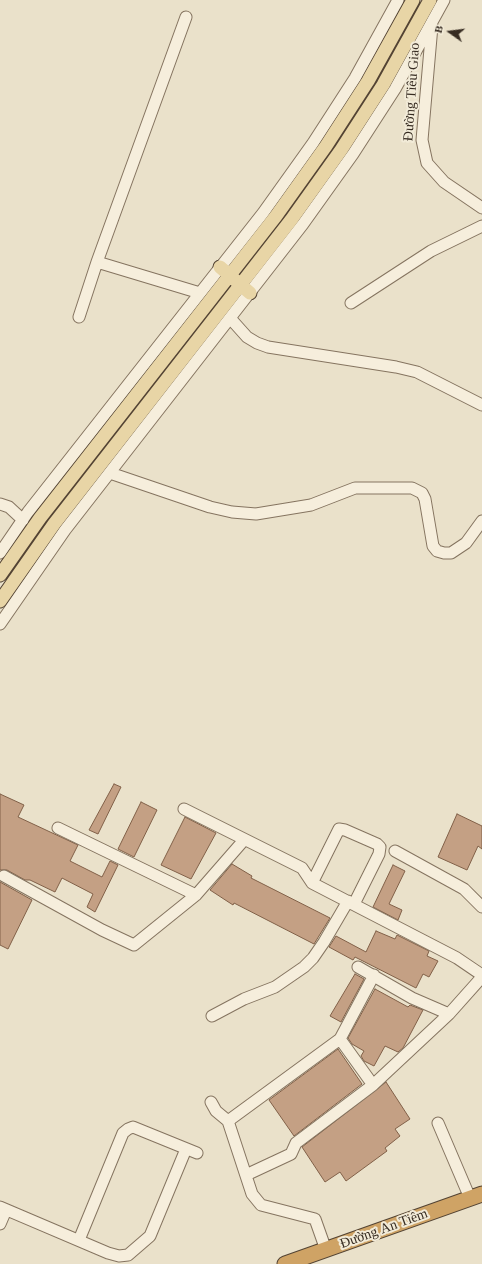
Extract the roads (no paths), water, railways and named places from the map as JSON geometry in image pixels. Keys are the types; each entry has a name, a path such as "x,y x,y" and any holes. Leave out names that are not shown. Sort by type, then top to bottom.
{"highway":[{"name":"Đường An Tiêm","path":"286,1264 305,1261 326,1250 476,1196"}],"main road":[{"path":"0,575 40,518 225,271 276,216 326,146 368,81 412,0"},
{"path":"0,601 54,524 245,289 291,220 341,150 383,85 430,0"},
{"path":"225,271 245,289"}],"street":[{"path":"0,553 23,520 200,293 225,271 263,213 313,143 355,78 398,0"},
{"path":"0,624 65,530 230,318 245,289 303,224 353,154 395,89 444,0"},
{"path":"79,318 97,262 186,17"},
{"name":"Đường Tiêu Giao","path":"432,23 422,140 427,163 444,182 482,208"},
{"path":"351,303 431,251 482,226"},
{"path":"97,262 200,293"},
{"path":"230,318 247,337 257,343 417,372 482,405"},
{"path":"110,473 210,507 232,512 256,514 311,506 355,488 412,488 422,493 425,499 433,546 437,551 444,553 451,552 466,543 482,521"},
{"path":"0,504 9,507 23,520"},
{"path":"184,809 302,868 312,883 457,958 482,976 449,1014 373,1085 296,1143 291,1154 246,1175"},
{"path":"58,828 196,895"},
{"path":"212,1016 244,999 275,987 304,967 313,958 351,903 379,854 380,849 377,844 345,830 339,829 312,883"},
{"path":"4,876 102,930 134,945 196,895 244,840"},
{"path":"395,851 464,889 482,907"},
{"path":"358,967 412,998 449,1014"},
{"path":"228,1121 340,1038 374,975"},
{"path":"340,1038 373,1085"},
{"path":"211,1102 216,1111 228,1121 252,1194 260,1205 306,1215 315,1219 326,1250"},
{"path":"438,1123 476,1196"},
{"path":"79,1240 124,1133 128,1129 132,1127 197,1153"},
{"path":"0,1224 3,1209 119,1256 128,1255 134,1252 150,1236 186,1149"}]}
